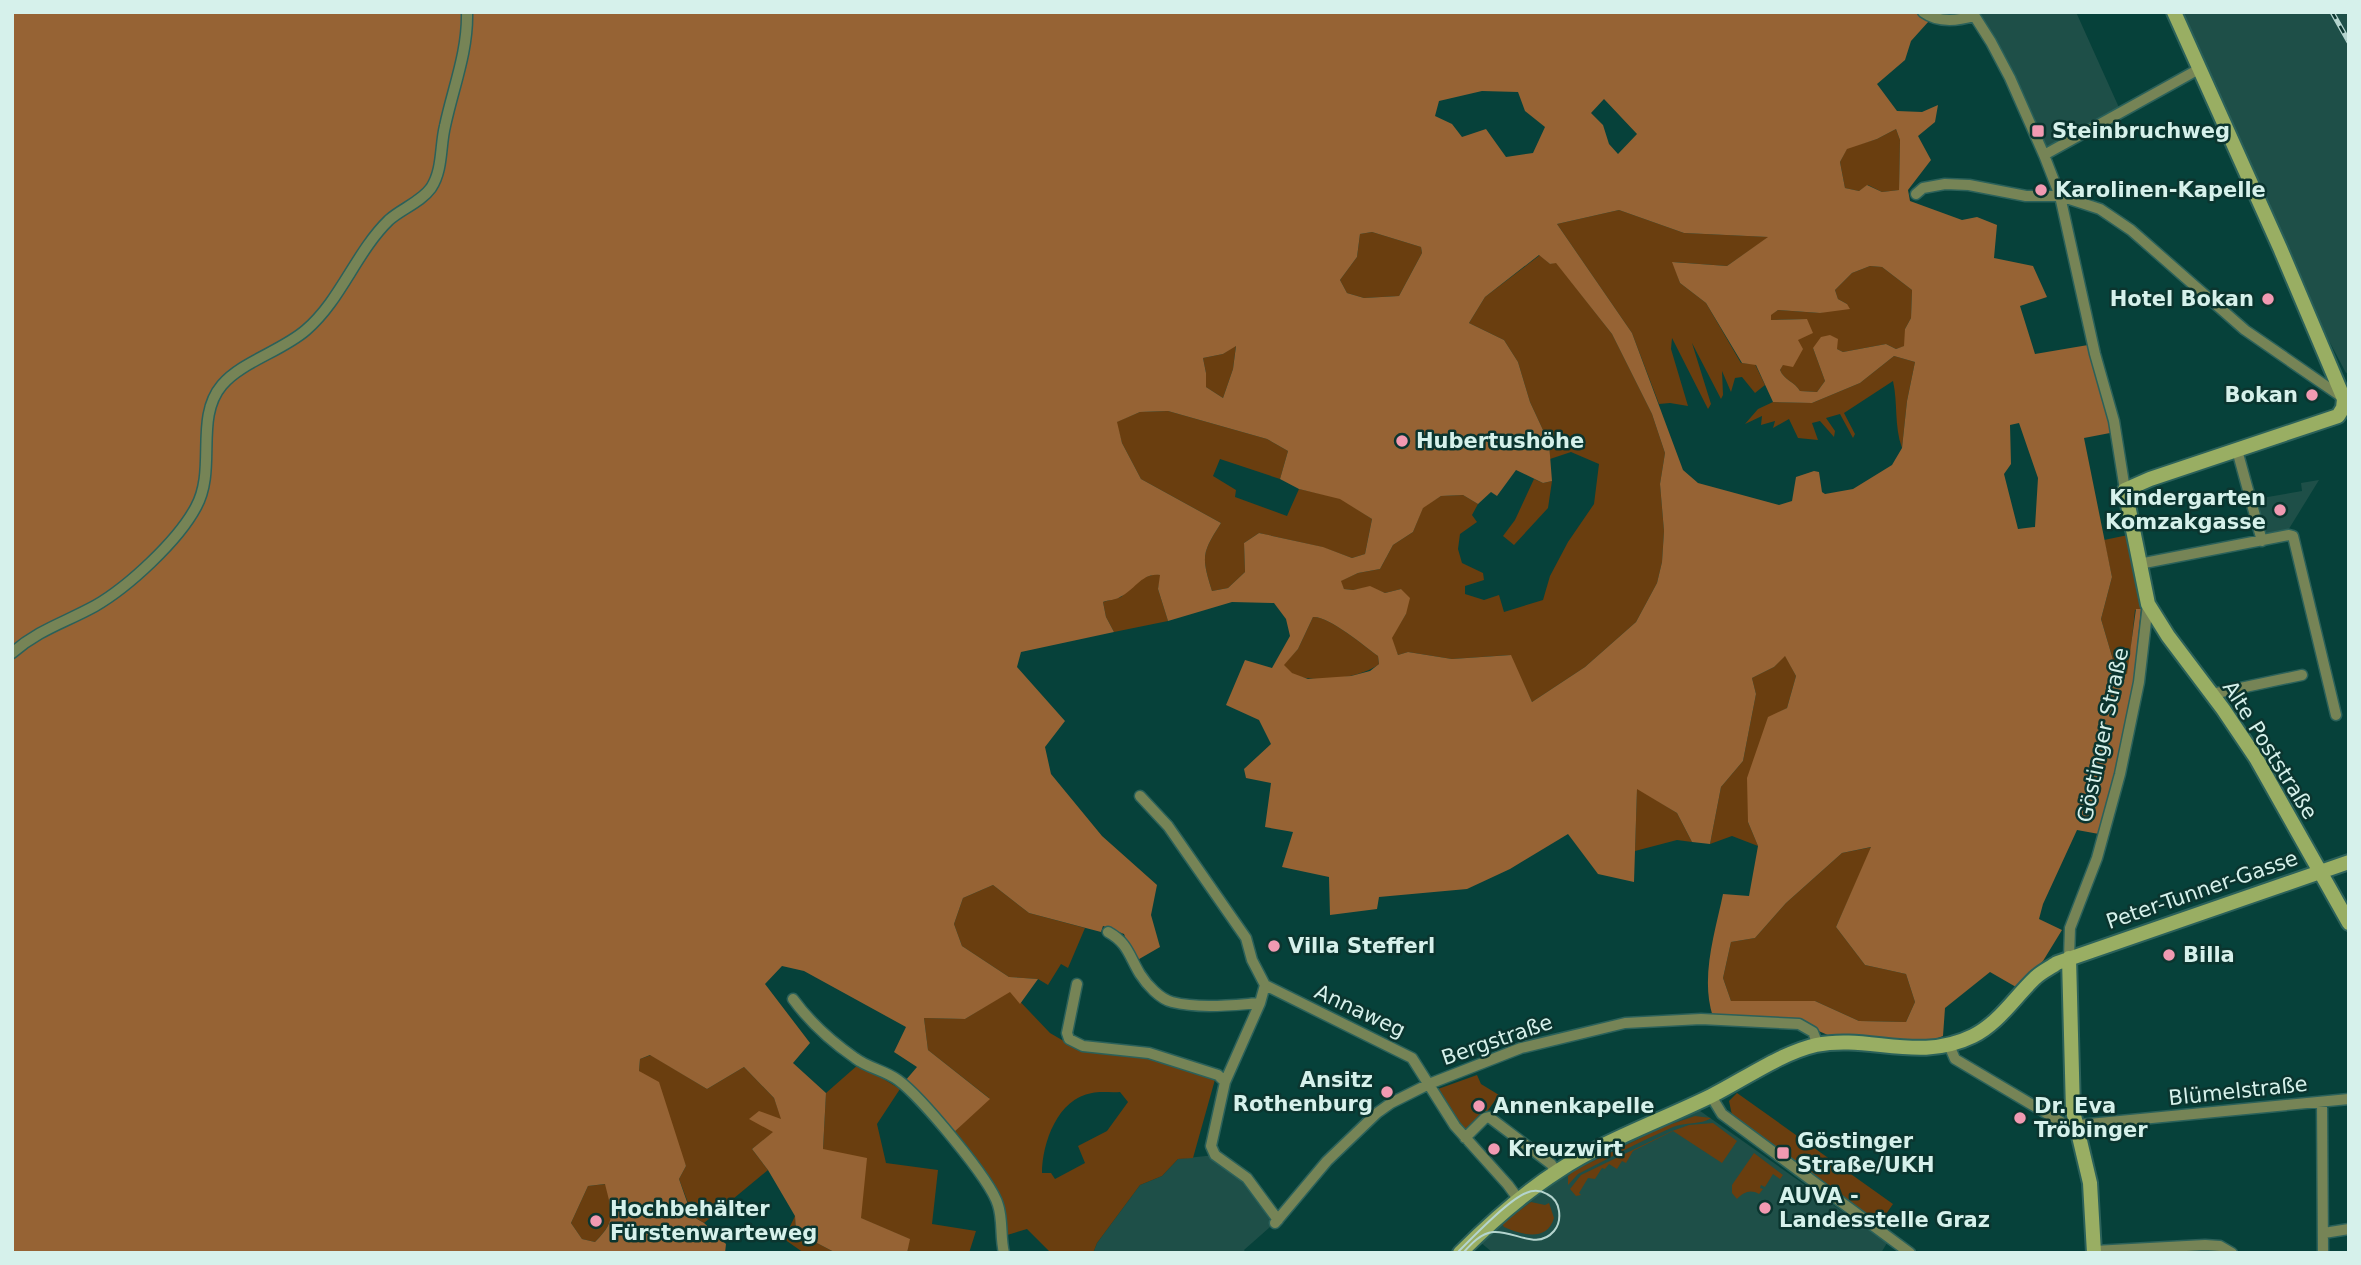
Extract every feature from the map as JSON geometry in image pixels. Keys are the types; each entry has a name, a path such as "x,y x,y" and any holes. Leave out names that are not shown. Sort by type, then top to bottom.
{"street":[{"path":"12,653 30,638 113,596 182,528 201,497 206,469 210,406 220,387 229,377 305,331 322,315 345,278 389,220 430,188 442,153 444,130 464,49 467,12"},
{"name":"Göstinger Straße","path":"1923,12 1941,20 1960,20 1973,14 1998,56 2060,196 2094,352 2114,421 2124,490 2148,604 2139,682 2120,774 2097,858 2070,928 2069,958"},
{"path":"2124,490 2338,416 2346,399 2174,12"},
{"path":"2044,155 2199,69"},
{"path":"1916,194 1923,188 1945,184 1969,185 2042,198 2060,196 2100,209 2131,230 2245,330 2346,399"},
{"path":"2237,450 2262,541"},
{"path":"2138,564 2289,535 2294,538 2336,715"},
{"name":"Alte Poststraße","path":"2148,604 2256,758 2349,923"},
{"path":"2212,694 2302,675"},
{"path":"1077,984 1067,1033 1069,1039 1083,1046 1149,1053 1218,1074 1225,1082 1260,1003 1265,985 1252,960 1246,938 1168,826 1140,796"},
{"name":"Peter-Tunner-Gasse","path":"2069,958 2349,862"},
{"path":"1108,932 1121,939 1142,976 1157,993 1170,1002 1232,1005 1260,1003"},
{"path":"1460,1253 1519,1200 1556,1172 1711,1096 1795,1051 1818,1045 1922,1049 1949,1045 1974,1035 1997,1020 2037,976 2069,958 2073,1111 2090,1183 2094,1252 2205,1245 2220,1246 2232,1253"},
{"name":"Annaweg","path":"1265,985 1323,1016 1410,1056 1465,1138 1519,1200"},
{"path":"793,999 806,1017 855,1058 900,1081 941,1126 993,1193 999,1207 1004,1253"},
{"name":"Bergstraße","path":"1225,1082 1211,1146 1216,1155 1247,1178 1276,1221 1310,1180 1377,1113 1429,1084 1521,1048 1569,1035 1641,1021 1712,1020 1798,1024 1813,1032 1818,1045"},
{"name":"Blümelstraße","path":"1949,1045 1955,1059 2057,1121 2076,1126 2349,1099"},
{"path":"1711,1096 1722,1114 1910,1253"},
{"path":"2322,1102 2323,1253"},
{"path":"1465,1138 1489,1117 1551,1164 1556,1172"},
{"path":"2324,1233 2349,1229"}],"shaded area":[{"path":"12,12 1921,12 1929,21 1911,41 1905,60 1877,84 1897,111 1922,112 1938,105 1935,122 1918,136 1931,160 1908,190 1910,201 1962,220 1977,217 1997,225 1994,258 2033,266 2047,297 2020,306 2035,354 2088,345 2107,411 2110,433 2084,438 2112,577 2101,619 2116,670 2127,674 2136,609 2141,609 2133,689 2119,759 2099,834 2077,830 2043,904 2039,919 2062,930 2043,961 2016,987 1990,972 1945,1008 1943,1036 1922,1044 1830,1036 1796,1021 1713,1017 1709,1002 1708,971 1713,940 1723,894 1749,896 1758,846 1748,822 1747,778 1768,717 1787,708 1796,676 1785,656 1774,667 1752,678 1756,694 1743,761 1721,787 1710,844 1692,842 1677,813 1637,789 1634,882 1598,874 1568,834 1510,869 1467,889 1379,897 1377,909 1330,915 1329,877 1282,867 1293,832 1265,827 1271,783 1246,778 1244,769 1271,744 1259,720 1226,705 1245,660 1272,668 1290,636 1286,619 1274,603 1232,602 1168,621 1158,589 1160,575 1154,575 1143,579 1118,598 1103,602 1106,617 1114,632 1021,652 1017,667 1065,721 1045,747 1051,774 1102,836 1157,885 1151,915 1160,947 1134,962 1124,934 1103,926 1101,932 1029,913 993,885 963,898 954,924 962,946 1009,977 1038,979 1020,1004 1010,992 965,1019 924,1018 928,1050 990,1099 952,1134 905,1081 917,1067 894,1052 906,1027 804,971 782,966 765,984 810,1043 793,1063 826,1093 823,1149 867,1158 861,1218 910,1239 907,1253 836,1253 796,1232 795,1216 768,1170 752,1149 773,1132 749,1119 759,1111 781,1119 774,1098 744,1067 707,1089 650,1055 640,1059 639,1071 659,1082 686,1166 679,1179 692,1216 704,1223 726,1244 725,1253 12,1253","holes":["1482,91 1518,92 1525,111 1545,127 1533,153 1506,157 1486,129 1462,137 1452,124 1435,116 1439,101","1604,99 1637,134 1618,154 1609,144 1603,125 1591,113","1896,129 1900,140 1899,190 1882,192 1867,185 1859,191 1845,188 1840,162 1847,149","1619,210 1684,233 1768,237 1727,266 1672,262 1680,283 1706,303 1742,363 1756,365 1773,402 1812,403 1860,383 1894,356 1915,362 1902,448 1892,465 1853,489 1825,494 1822,492 1819,472 1814,471 1796,477 1792,501 1779,505 1698,483 1683,470 1632,333 1557,224","1372,232 1421,247 1422,253 1399,296 1364,298 1347,293 1340,280 1357,257 1360,234","1539,255 1550,264 1556,263 1612,334 1652,414 1665,453 1660,484 1664,531 1662,562 1657,583 1636,622 1585,667 1532,702 1511,655 1452,659 1408,652 1398,655 1392,638 1406,614 1410,598 1401,589 1385,593 1370,586 1344,589 1341,581 1358,573 1380,569 1393,545 1413,532 1423,508 1441,496 1463,495 1478,504 1491,492 1497,496 1516,470 1543,483 1552,481 1549,443 1530,402 1518,362 1504,340 1469,323 1485,297","1870,266 1882,267 1912,290 1911,318 1905,329 1904,346 1896,349 1886,344 1843,352 1837,349 1838,339 1830,335 1821,337 1813,348 1825,381 1817,392 1800,391 1780,370 1783,365 1793,367 1803,349 1798,340 1813,333 1807,319 1771,320 1771,315 1778,310 1820,313 1850,309 1838,299 1835,290 1852,273","1236,346 1233,369 1223,398 1206,387 1203,358 1223,354","1168,411 1267,439 1288,451 1280,479 1299,489 1340,499 1372,519 1365,554 1352,558 1323,547 1259,533 1244,543 1245,572 1228,588 1212,591 1205,555 1221,523 1141,479 1122,443 1117,422 1140,412","2019,423 2038,478 2035,527 2018,529 2004,474 2011,464 2010,425","1313,617 1337,626 1378,656 1379,664 1370,671 1351,676 1308,679 1292,673 1284,665 1298,649","1871,847 1836,927 1865,965 1906,974 1915,1002 1906,1022 1859,1021 1815,1001 1731,1001 1723,978 1731,942 1755,938 1786,903 1842,853","605,1184 611,1216 602,1234 595,1242 582,1239 571,1223 588,1186"]},
{"path":"1921,12 2076,12 2121,112 2044,155 1991,42 1971,21"},
{"path":"2175,12 2349,12 2349,372 2346,373 2280,248"},
{"path":"1896,129 1900,140 1899,190 1882,192 1868,185 1859,191 1845,188 1840,162 1847,148 1877,139"},
{"path":"1619,210 1684,233 1769,237 1727,266 1673,262 1680,283 1706,303 1741,363 1755,364 1765,385 1755,393 1742,377 1735,378 1731,392 1722,371 1721,399 1692,343 1711,404 1708,409 1672,338 1671,349 1688,406 1659,404 1632,333 1557,224"},
{"path":"1372,232 1421,247 1422,253 1399,296 1364,298 1347,293 1340,280 1357,257 1360,234"},
{"path":"1540,255 1550,264 1556,262 1612,334 1652,414 1665,453 1660,484 1664,531 1662,562 1657,583 1636,622 1585,667 1532,702 1510,655 1452,659 1408,652 1398,655 1391,638 1406,614 1401,589 1385,593 1370,587 1344,589 1340,581 1358,573 1380,569 1393,545 1413,532 1423,507 1441,496 1463,495 1478,504 1472,515 1477,522 1460,534 1458,549 1462,563 1483,573 1484,580 1465,586 1465,594 1484,600 1499,595 1504,612 1543,600 1550,576 1568,542 1594,504 1599,464 1571,452 1550,459 1549,443 1530,402 1518,362 1504,340 1469,323 1485,297"},
{"path":"1870,266 1882,267 1912,290 1911,318 1905,329 1905,346 1896,349 1886,344 1843,352 1837,349 1813,348 1825,381 1817,392 1800,391 1780,370 1807,319 1771,320 1770,315 1778,310 1820,313 1847,304 1838,299 1835,290 1852,273"},
{"path":"1236,345 1233,369 1223,398 1206,387 1203,358 1223,354"},
{"path":"1894,356 1915,362 1902,448 1893,381 1844,413 1855,434 1853,438 1840,414 1826,418 1835,431 1834,437 1820,421 1812,423 1818,440 1798,438 1789,419 1773,428 1775,421 1761,425 1762,416 1745,424 1758,409 1773,402 1812,403 1860,383"},
{"path":"1168,411 1267,439 1288,451 1280,479 1220,459 1213,476 1236,490 1235,497 1287,516 1299,489 1340,498 1372,519 1365,554 1352,558 1322,547 1259,533 1244,543 1245,572 1228,588 1212,591 1205,555 1221,523 1141,479 1122,443 1116,422 1140,412"},
{"path":"1534,479 1543,483 1552,481 1548,508 1514,545 1503,536 1515,520"},
{"name":"Kindergarten Komzakgasse","path":"2319,480 2287,532 2267,535 2256,499 2302,491 2301,483"},
{"path":"2128,535 2141,609 2135,610 2128,675 2116,670 2101,619 2112,577 2104,540"},
{"path":"1161,575 1158,589 1168,621 1114,632 1106,617 1103,602 1121,597 1142,578"},
{"path":"1313,617 1328,621 1346,632 1378,656 1379,664 1361,673 1336,678 1311,679 1291,673 1283,665 1298,649"},
{"path":"1785,655 1796,676 1787,708 1768,718 1748,822 1758,846 1732,836 1710,844 1721,787 1743,761 1756,694 1752,678 1774,667"},
{"path":"1637,788 1677,813 1692,842 1677,840 1635,851"},
{"path":"1872,847 1836,927 1865,965 1906,974 1915,1002 1906,1022 1859,1021 1815,1001 1731,1001 1723,978 1731,942 1755,938 1786,903 1842,853"},
{"path":"993,885 1029,913 1085,928 1068,968 1061,964 1048,985 1038,979 1009,977 962,946 954,924 963,898"},
{"path":"1010,991 1050,1033 1074,1047 1155,1056 1216,1076 1193,1158 1178,1159 1162,1176 1140,1185 1097,1243 1093,1253 1051,1253 1027,1229 1004,1236 1004,1210 952,1134 989,1098 928,1050 924,1018 965,1019","holes":["1099,1092 1120,1092 1128,1102 1107,1131 1078,1146 1085,1163 1055,1179 1051,1173 1042,1173 1049,1136 1054,1124 1070,1103"]},
{"path":"651,1055 707,1089 744,1067 774,1098 782,1120 774,1132 752,1149 768,1170 704,1223 693,1216 679,1179 686,1166 639,1071 640,1059"},
{"path":"859,1064 900,1089 877,1124 886,1163 938,1170 932,1224 976,1231 969,1253 907,1253 909,1239 860,1218 823,1149 826,1093"},
{"path":"1477,1075 1481,1084 1499,1095 1486,1113 1464,1133 1438,1089"},
{"path":"1737,1093 1893,1204 1879,1224 1809,1174 1810,1171 1787,1155 1788,1153 1770,1143 1768,1145 1732,1115 1729,1101"},
{"path":"1696,1108 1887,1243 1881,1253 1493,1253 1479,1241 1565,1169"},
{"path":"1695,1116 1711,1118 1703,1122 1678,1125 1661,1132 1578,1174 1568,1185 1568,1176 1575,1170 1663,1127"},
{"path":"1713,1123 1737,1141 1722,1163 1673,1131 1633,1151 1626,1163 1622,1161 1617,1169 1609,1164 1605,1169 1602,1168 1595,1179 1588,1178 1579,1193 1581,1195 1576,1196 1570,1189 1581,1175 1672,1131 1689,1125"},
{"path":"1754,1153 1783,1175 1780,1179 1773,1174 1765,1187 1761,1185 1760,1188 1763,1189 1759,1194 1747,1192 1737,1199 1732,1193 1732,1185"},
{"path":"1215,1155 1247,1178 1278,1220 1244,1250 1246,1253 1093,1253 1097,1243 1140,1185 1162,1176 1178,1159"},
{"path":"606,1184 611,1209 610,1222 595,1242 582,1239 571,1223 588,1186"},
{"path":"1531,1202 1545,1205 1549,1203 1554,1218 1546,1231 1526,1234 1504,1227 1502,1224"},
{"path":"795,1216 796,1232 836,1253 804,1253 784,1239"}],"tram line":[{"path":"1457,1253 1518,1197 1534,1191 1542,1192 1556,1203 1559,1221 1547,1237 1533,1240 1493,1232 1484,1234 1463,1253"}],"railway":[{"path":"2332,12 2349,42"}],"place":[{"name":"Steinbruchweg","path":"2038,131"},
{"name":"Karolinen-Kapelle","path":"2041,190"},
{"name":"Hotel Bokan","path":"2268,299"},
{"name":"Bokan","path":"2312,395"},
{"name":"Hubertushöhe","path":"1402,441"},
{"name":"Kindergarten Komzakgasse","path":"2280,510"},
{"name":"Villa Stefferl","path":"1274,946"},
{"name":"Billa","path":"2169,955"},
{"name":"Ansitz Rothenburg","path":"1387,1092"},
{"name":"Annenkapelle","path":"1479,1106"},
{"name":"Dr. Eva Tröbinger","path":"2020,1118"},
{"name":"Kreuzwirt","path":"1494,1149"},
{"name":"Göstinger Straße/UKH","path":"1783,1153"},
{"name":"AUVA - Landesstelle Graz","path":"1765,1208"},
{"name":"Hochbehälter Fürstenwarteweg","path":"596,1221"}]}
